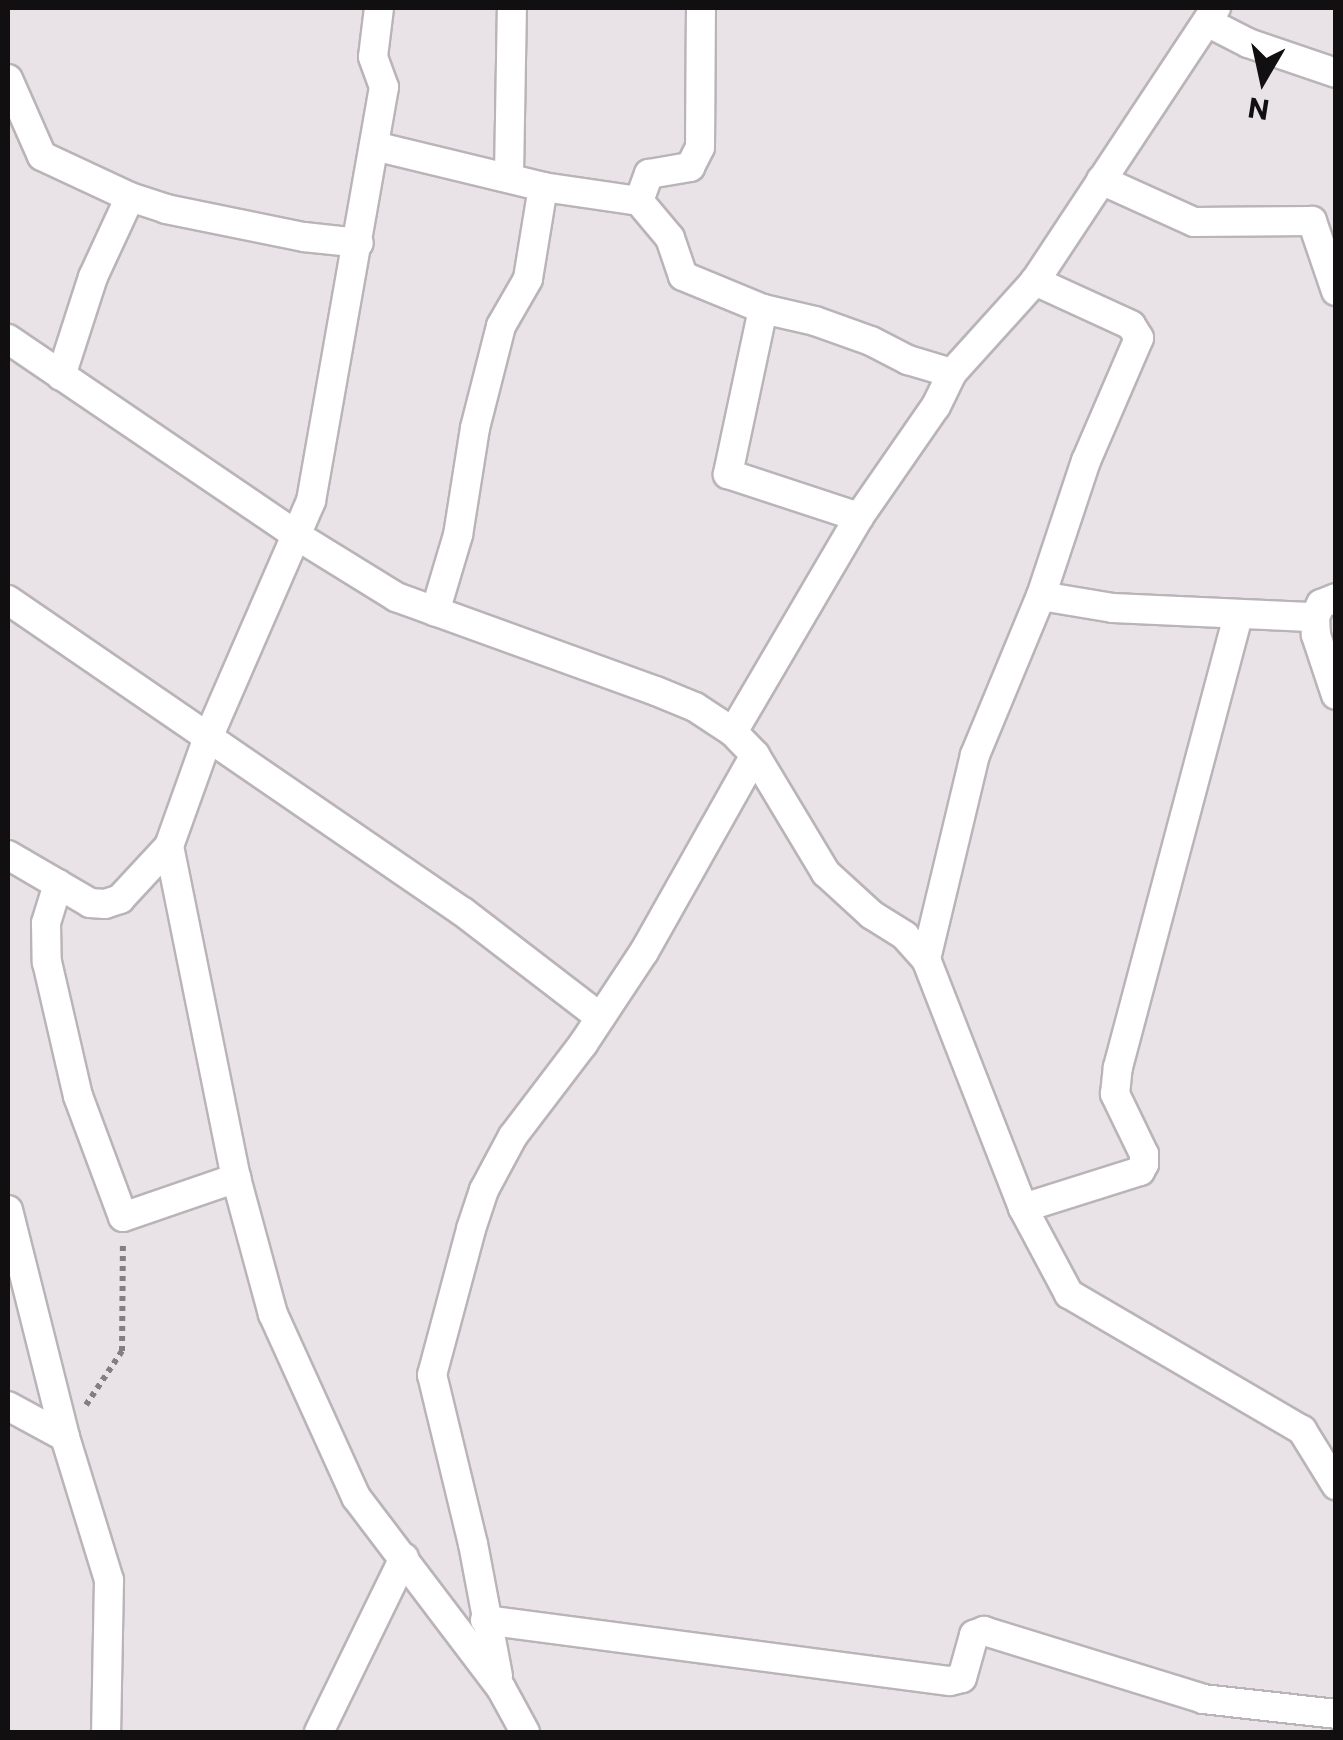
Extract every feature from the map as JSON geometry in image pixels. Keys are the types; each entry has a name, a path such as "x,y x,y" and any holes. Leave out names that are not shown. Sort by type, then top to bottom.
{"street":[{"path":"8,855 90,903 120,899 168,846 207,740 299,537 311,501 384,86 373,56 378,8"},
{"path":"508,175 512,8"},
{"path":"639,201 649,174 690,167 700,147 701,8"},
{"path":"732,732 859,517 936,406 952,373 1035,281 1212,15 1248,43 1336,73"},
{"path":"8,79 42,156 166,209 359,243"},
{"path":"374,146 450,168 508,175 543,186 639,201 670,238 683,276 762,309 829,326 908,360 952,373"},
{"path":"1101,180 1194,222 1324,217 1336,291"},
{"path":"435,612 458,535 475,428 501,326 528,279 543,186"},
{"path":"61,376 93,277 130,196"},
{"path":"926,959 975,755 1041,596 1086,461 1140,338 1131,325 1035,281"},
{"path":"762,309 728,474 859,517"},
{"path":"8,339 299,537 396,597 656,691 695,707 732,732 755,755 826,873 872,914 905,936 926,959 1023,1208 1074,1299 1302,1430 1336,1485"},
{"path":"1041,596 1113,608 1238,616 1326,608 1316,635 1336,695"},
{"path":"8,600 463,912 600,1018"},
{"path":"1023,1208 1140,1171 1144,1164 1144,1154 1114,1094 1118,1067 1238,616"},
{"path":"501,1688 473,1544 432,1374 484,1190 513,1136 600,1018 691,873 755,755"},
{"path":"168,846 236,1178 273,1314 356,1497 501,1688 529,1731"},
{"path":"58,884 46,923 46,962 78,1096 123,1217 236,1178"},
{"path":"8,1210 65,1437 109,1580 106,1732"},
{"path":"8,1406 65,1437"},
{"path":"319,1732 404,1558"},
{"path":"485,1620 950,1680 962,1678 974,1635 984,1630 1203,1699 1336,1714"}],"path":[{"path":"65,1437 122,1351 123,1217"}]}
